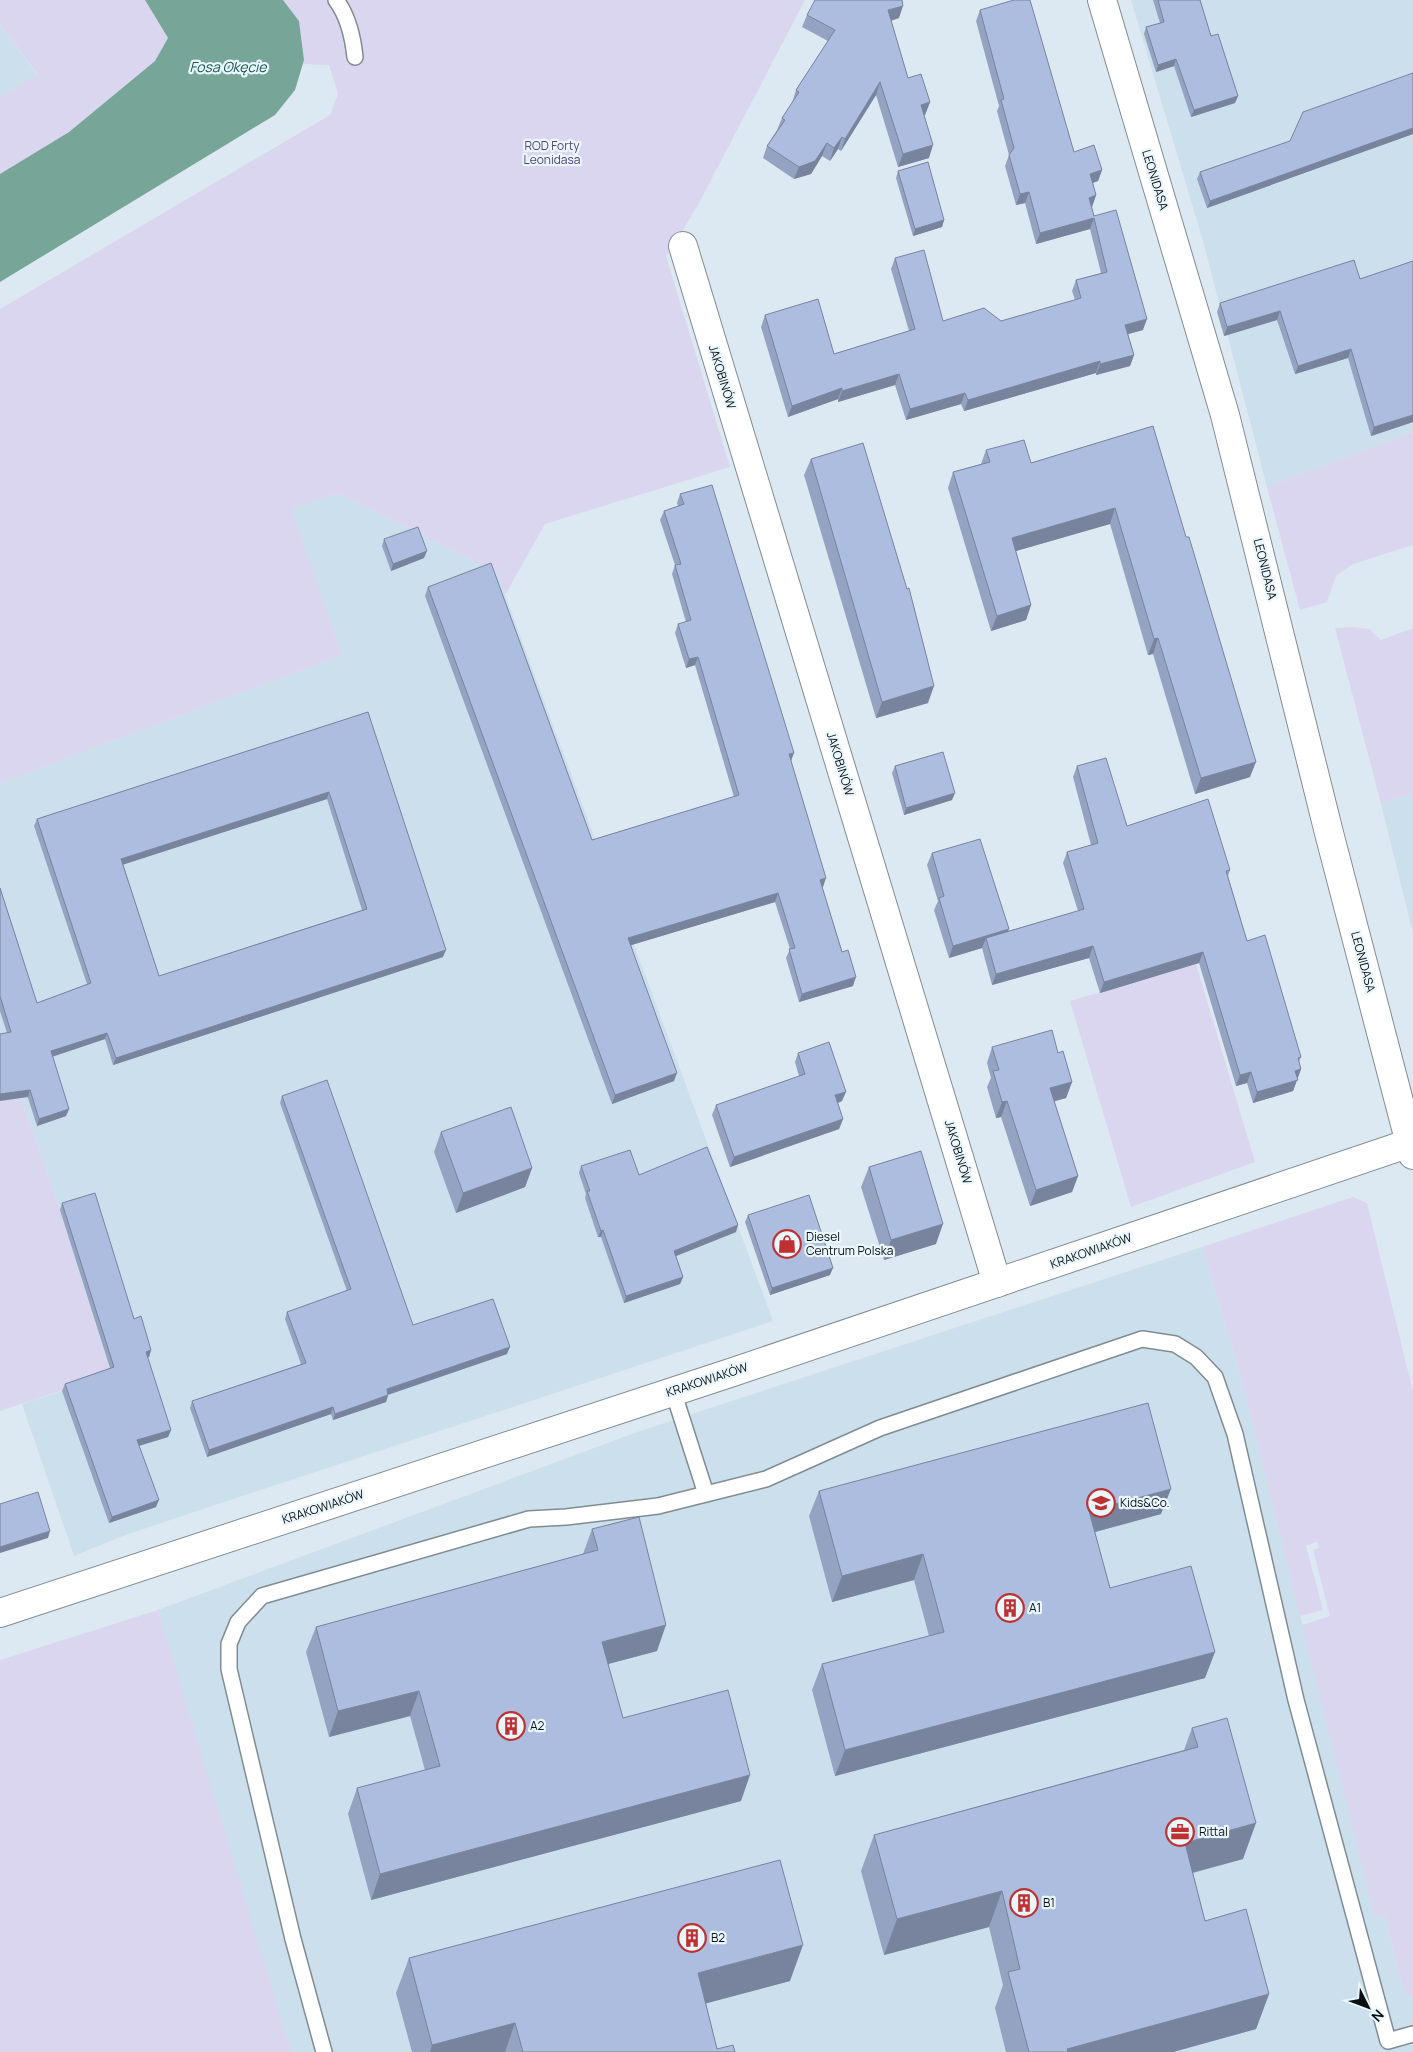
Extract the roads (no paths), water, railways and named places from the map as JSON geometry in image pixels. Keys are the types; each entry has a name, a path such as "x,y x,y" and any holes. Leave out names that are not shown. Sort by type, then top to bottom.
{"street":[{"name":"LEONIDASA","path":"1102,0 1225,415 1329,833 1412,1147"},
{"name":"JAKOBINÓW","path":"683,246 997,1283"},
{"name":"KRAKOWIAKÓW","path":"0,1613 1412,1147"}],"lane":[{"path":"336,0 341,6 353,40 355,57"},
{"path":"324,2052 293,1939 229,1669 229,1644 238,1622 262,1596 529,1519 566,1517 658,1506 766,1479 880,1428 1142,1339 1175,1344 1196,1357 1215,1377 1235,1434 1296,1700 1390,2046 1413,2034"},
{"path":"673,1390 706,1494"}],"water":[{"name":"Fosa Okęcie","path":"145,0 283,0 299,21 304,60 295,90 275,115 0,282 0,174 69,132 155,61 168,38"}],"place":[{"name":"Diesel Centrum Polska","path":"787,1244"},
{"name":"Kids&Co.","path":"1101,1503"},
{"name":"A1","path":"1010,1608"},
{"name":"A2","path":"511,1726"},
{"name":"Rittal","path":"1180,1832"},
{"name":"B1","path":"1024,1903"},
{"name":"B2","path":"692,1938"}],"park label":[{"name":"ROD Forty Leonidasa","path":"552,153"}]}
